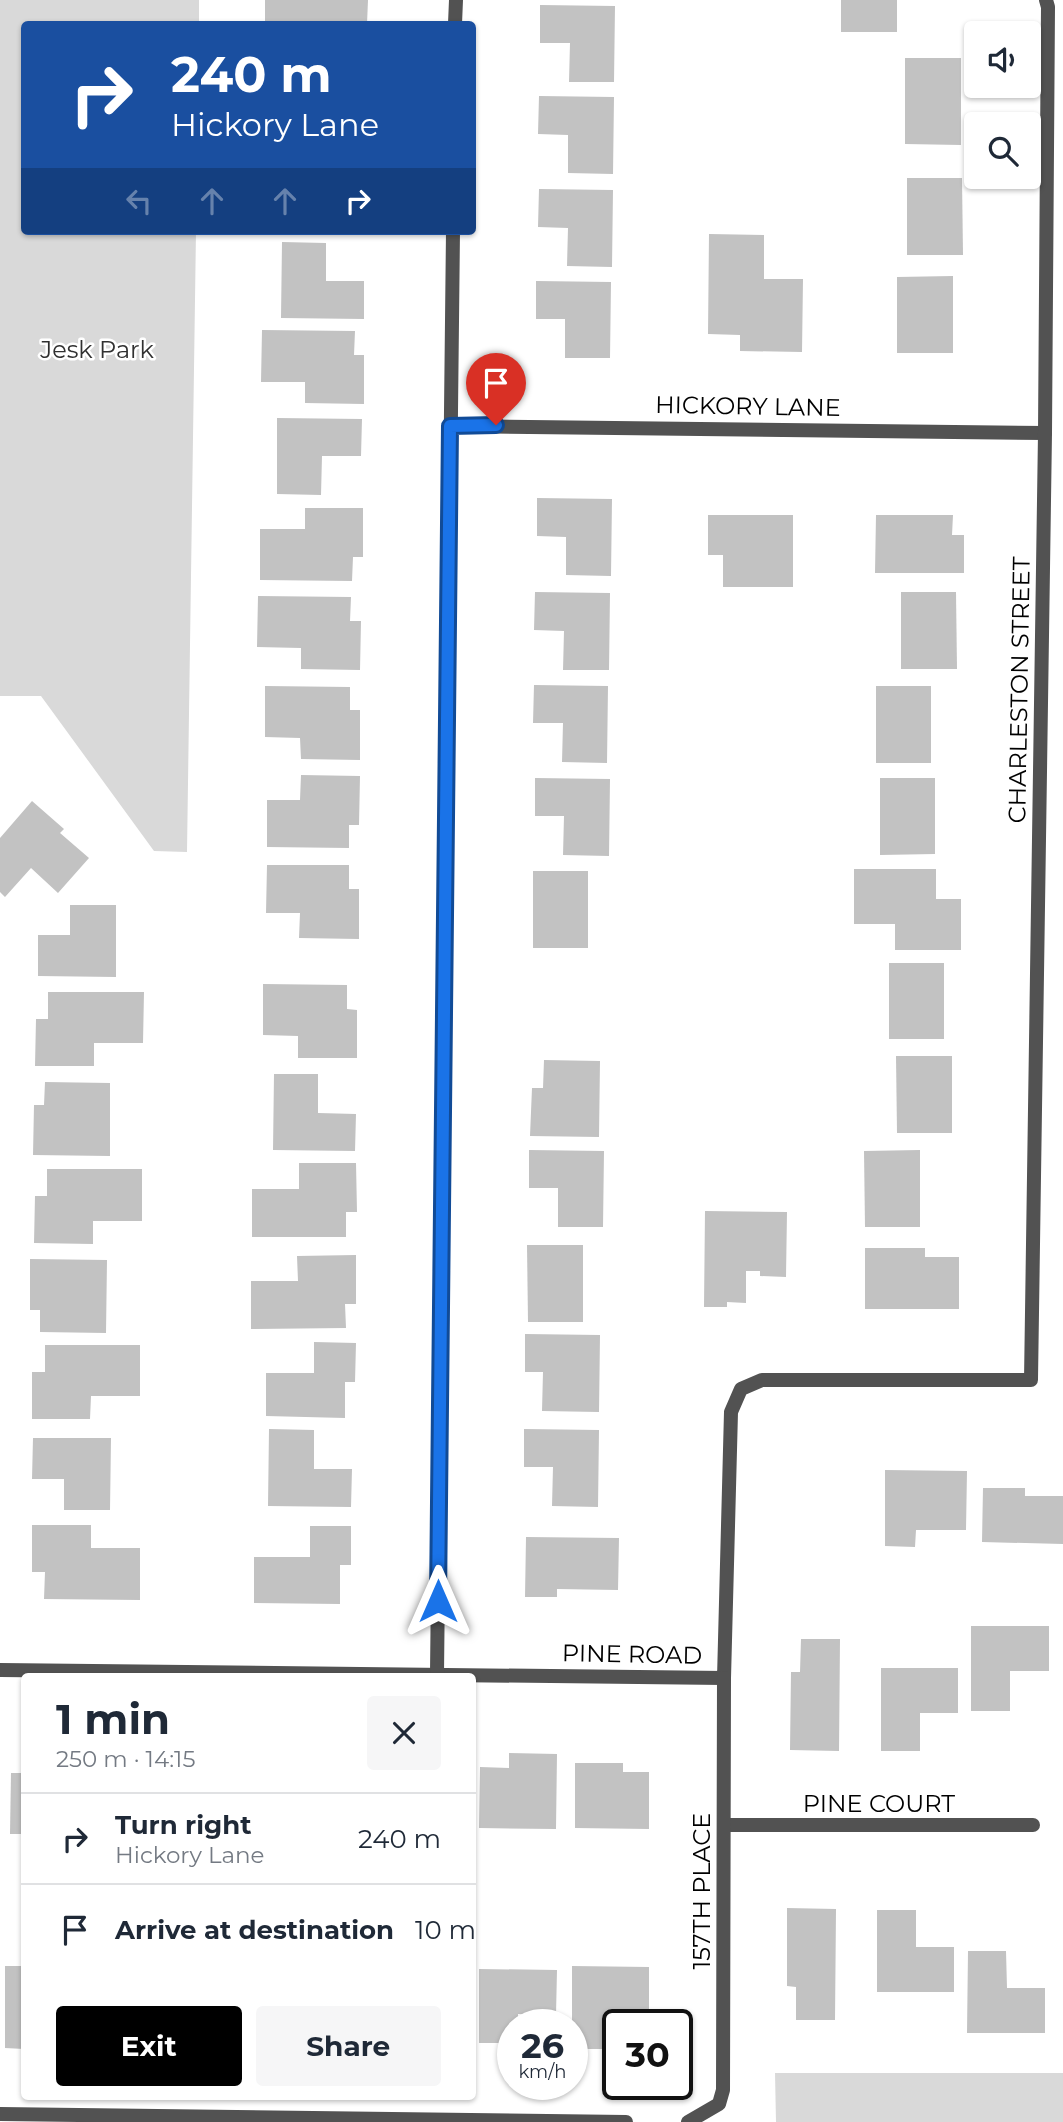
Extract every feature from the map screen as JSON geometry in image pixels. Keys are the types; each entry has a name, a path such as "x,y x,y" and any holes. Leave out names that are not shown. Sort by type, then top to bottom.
{"street":[{"path":"455,21 456,0"},
{"name":"CHARLESTON STREET","path":"1031,1380 1045,433 1046,0"},
{"path":"437,1673 453,235"},
{"name":"HICKORY LANE","path":"450,426 1045,433"},
{"name":"PINE ROAD","path":"476,1675 724,1678 731,1412 741,1389 762,1380 1031,1380"},
{"name":"PINE ROAD","path":"0,1670 328,1673"},
{"name":"157TH PLACE","path":"688,2122 719,2104 723,2090 724,1678"},
{"name":"PINE COURT","path":"724,1825 1033,1825"},
{"path":"0,2114 626,2122"}],"green space":[{"name":"Jesk Park","path":"0,0 199,0 199,21 21,21 21,235 196,235 187,852 154,851 41,696 0,696"},
{"path":"775,2073 1063,2073 1063,2122 776,2122"}],"building":[{"path":"265,0 368,0 367,21 265,21"},
{"path":"841,0 897,0 897,32 841,32"},
{"path":"540,5 615,6 614,82 569,82 570,43 540,43"},
{"path":"905,58 961,58 961,145 905,144"},
{"path":"539,96 614,97 613,174 568,173 568,135 538,134"},
{"path":"907,178 962,178 963,255 907,255"},
{"path":"539,189 613,190 612,267 567,266 568,228 538,227"},
{"path":"709,234 764,235 764,279 803,279 802,352 740,351 740,335 708,334"},
{"path":"282,242 326,243 326,281 364,281 364,319 281,318"},
{"path":"953,276 953,353 897,353 897,277"},
{"path":"536,281 611,282 610,358 565,358 565,319 536,319"},
{"path":"262,330 355,331 354,355 364,355 364,404 305,403 305,382 261,382"},
{"path":"277,418 362,419 361,456 322,456 321,495 277,494"},
{"path":"537,498 612,499 611,576 566,575 566,537 537,536"},
{"path":"305,508 363,508 363,557 353,557 352,581 260,580 260,529 305,529"},
{"path":"708,515 793,515 793,587 723,587 723,555 708,555"},
{"path":"876,515 953,515 952,535 964,535 964,573 875,573"},
{"path":"535,592 610,593 609,670 563,670 564,631 534,630"},
{"path":"901,592 956,592 957,669 901,669"},
{"path":"258,596 351,597 350,621 361,621 360,670 301,669 301,648 257,647"},
{"path":"534,685 608,686 607,763 562,762 563,723 533,723"},
{"path":"265,686 350,687 350,710 360,710 360,760 301,759 300,738 265,737"},
{"path":"876,686 931,686 931,763 876,763"},
{"path":"301,775 360,776 359,825 349,825 349,848 267,847 267,800 300,800"},
{"path":"535,778 610,779 609,856 563,855 564,816 535,816"},
{"path":"880,778 935,778 935,854 880,855"},
{"path":"32,801 64,829 60,833 89,858 58,893 31,868 5,897 0,892 0,838"},
{"path":"267,865 349,865 349,889 359,889 359,939 299,938 300,913 266,913"},
{"path":"854,869 936,869 936,899 961,899 961,950 895,950 895,924 854,924"},
{"path":"533,871 588,871 588,948 533,948"},
{"path":"70,905 116,905 116,977 38,976 38,935 70,935"},
{"path":"889,963 944,963 944,1039 889,1039"},
{"path":"263,984 347,985 347,1009 357,1010 357,1058 298,1058 298,1036 263,1035"},
{"path":"48,992 144,992 143,1043 94,1043 94,1066 35,1066 36,1019 48,1019"},
{"path":"896,1056 952,1056 952,1133 897,1133"},
{"path":"544,1060 600,1061 599,1137 530,1136 532,1088 543,1088"},
{"path":"274,1074 318,1074 318,1113 356,1114 355,1151 273,1150"},
{"path":"45,1082 110,1083 110,1156 33,1155 34,1105 44,1105"},
{"path":"529,1150 604,1151 603,1227 558,1227 558,1188 529,1188"},
{"path":"920,1150 920,1227 865,1227 864,1151"},
{"path":"299,1163 356,1163 357,1212 346,1212 346,1237 252,1237 252,1189 299,1189"},
{"path":"47,1169 142,1169 142,1221 93,1221 93,1244 34,1243 35,1196 47,1196"},
{"path":"705,1211 787,1212 786,1277 760,1276 760,1271 746,1271 746,1303 727,1302 727,1307 704,1307"},
{"path":"527,1245 583,1245 583,1322 528,1322"},
{"path":"865,1248 925,1248 925,1257 959,1257 959,1309 865,1309"},
{"path":"356,1255 356,1304 345,1304 346,1328 251,1329 251,1281 298,1281 297,1256"},
{"path":"30,1259 107,1260 106,1333 40,1332 40,1310 30,1310"},
{"path":"525,1334 600,1335 599,1412 542,1411 543,1372 525,1372"},
{"path":"314,1342 356,1343 355,1382 345,1382 345,1418 266,1416 266,1373 314,1373"},
{"path":"45,1345 140,1345 140,1396 91,1396 90,1419 32,1419 32,1372 45,1372"},
{"path":"269,1429 314,1430 314,1469 352,1469 351,1507 268,1506"},
{"path":"524,1429 599,1430 598,1507 552,1506 553,1467 524,1467"},
{"path":"33,1438 111,1438 110,1510 64,1510 64,1479 32,1479"},
{"path":"885,1470 967,1471 966,1530 916,1530 915,1547 885,1546"},
{"path":"983,1488 1025,1488 1025,1496 1063,1496 1063,1544 982,1542"},
{"path":"32,1525 91,1525 91,1548 140,1548 140,1600 44,1599 45,1572 32,1572"},
{"path":"310,1526 351,1526 351,1565 340,1565 340,1604 254,1603 254,1557 310,1557"},
{"path":"526,1537 619,1538 618,1590 557,1589 557,1597 525,1597"},
{"path":"971,1626 1049,1626 1049,1671 1010,1671 1010,1711 971,1711"},
{"path":"801,1639 840,1639 839,1751 790,1750 791,1672 800,1672"},
{"path":"881,1668 958,1668 958,1713 920,1713 920,1751 881,1751"},
{"path":"509,1753 557,1754 556,1829 479,1828 480,1767 509,1768"},
{"path":"575,1763 623,1763 623,1772 649,1772 649,1829 575,1828"},
{"path":"11,1773 21,1773 21,1834 10,1834"},
{"path":"787,1908 836,1909 835,2020 796,2020 796,1987 787,1986"},
{"path":"877,1910 916,1910 916,1947 954,1947 954,1992 877,1992"},
{"path":"968,1951 1006,1951 1007,1988 1045,1988 1045,2033 967,2033"},
{"path":"5,1966 21,1966 21,2049 5,2048"},
{"path":"572,1966 649,1967 649,2009 602,2009 602,2049 588,2049 588,2009 572,2009"},
{"path":"479,1969 557,1970 556,2009 497,2009 497,2043 479,2043"}],"route":[{"path":"438,1601 450,426 496,425"}]}
